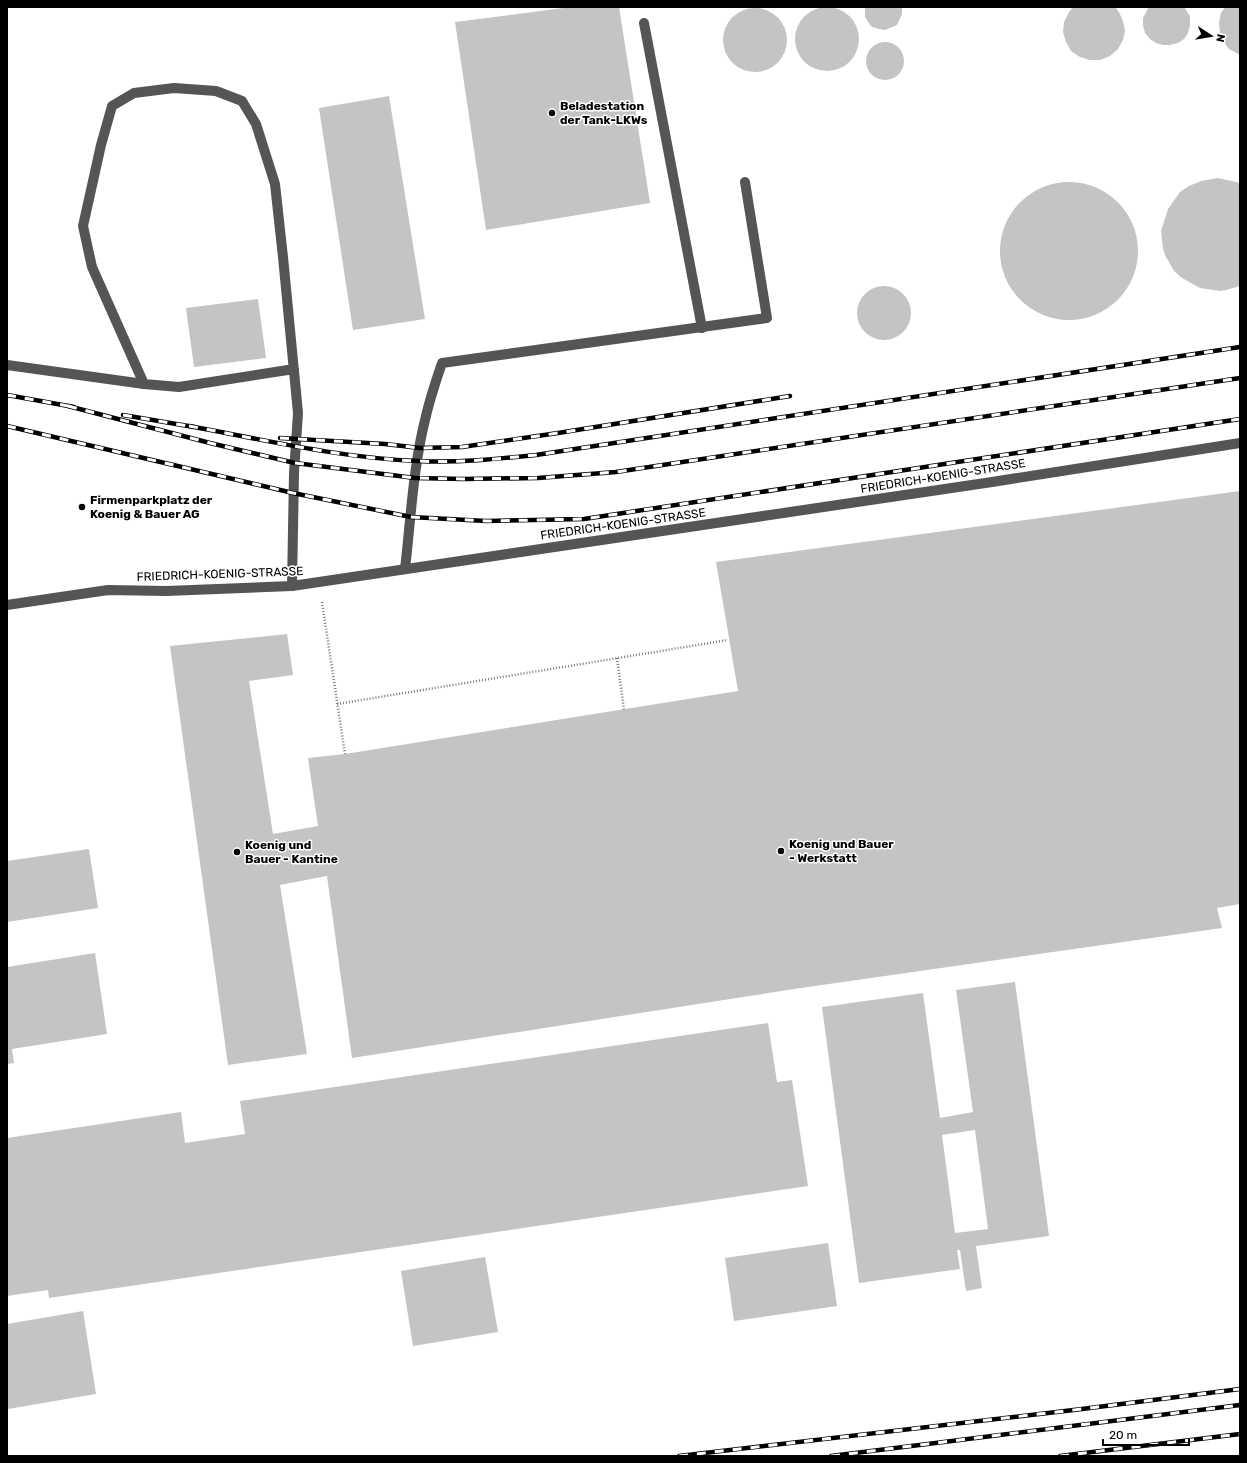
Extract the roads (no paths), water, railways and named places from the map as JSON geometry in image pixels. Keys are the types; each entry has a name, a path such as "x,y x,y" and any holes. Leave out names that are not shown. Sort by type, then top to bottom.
{"street":[{"path":"644,23 702,328"},
{"path":"144,384 92,267 83,226 101,145 112,106 134,93 174,88 216,91 242,101 256,124 275,184 298,413 294,473 292,586"},
{"path":"405,569 415,478 420,448 426,417 442,363 767,318 745,182"},
{"path":"7,365 144,384 179,387 294,369"},
{"name":"FRIEDRICH-KOENIG-STRASSE","path":"7,604 108,590 166,591 292,586 984,483 1240,443"}],"railway":[{"path":"189,426 303,448 360,456 433,461 492,459 536,455 1240,347"},
{"path":"68,406 210,443 295,463 415,478 538,478 616,472 1240,378"},
{"path":"7,395 74,407"},
{"path":"280,438 385,444 420,448 462,447 790,396"},
{"path":"123,415 194,427"},
{"path":"7,426 293,493 411,517 486,521 584,519 1240,419"},
{"path":"679,1456 1240,1389"},
{"path":"831,1456 1240,1405"},
{"path":"1060,1456 1240,1434"}],"place":[{"name":"Beladestation der Tank-LKWs","path":"552,113"},
{"name":"Firmenparkplatz der Koenig & Bauer AG","path":"82,507"},
{"name":"Koenig und Bauer - Werkstatt","path":"781,851"},
{"name":"Koenig und Bauer - Kantine","path":"237,852"}]}
